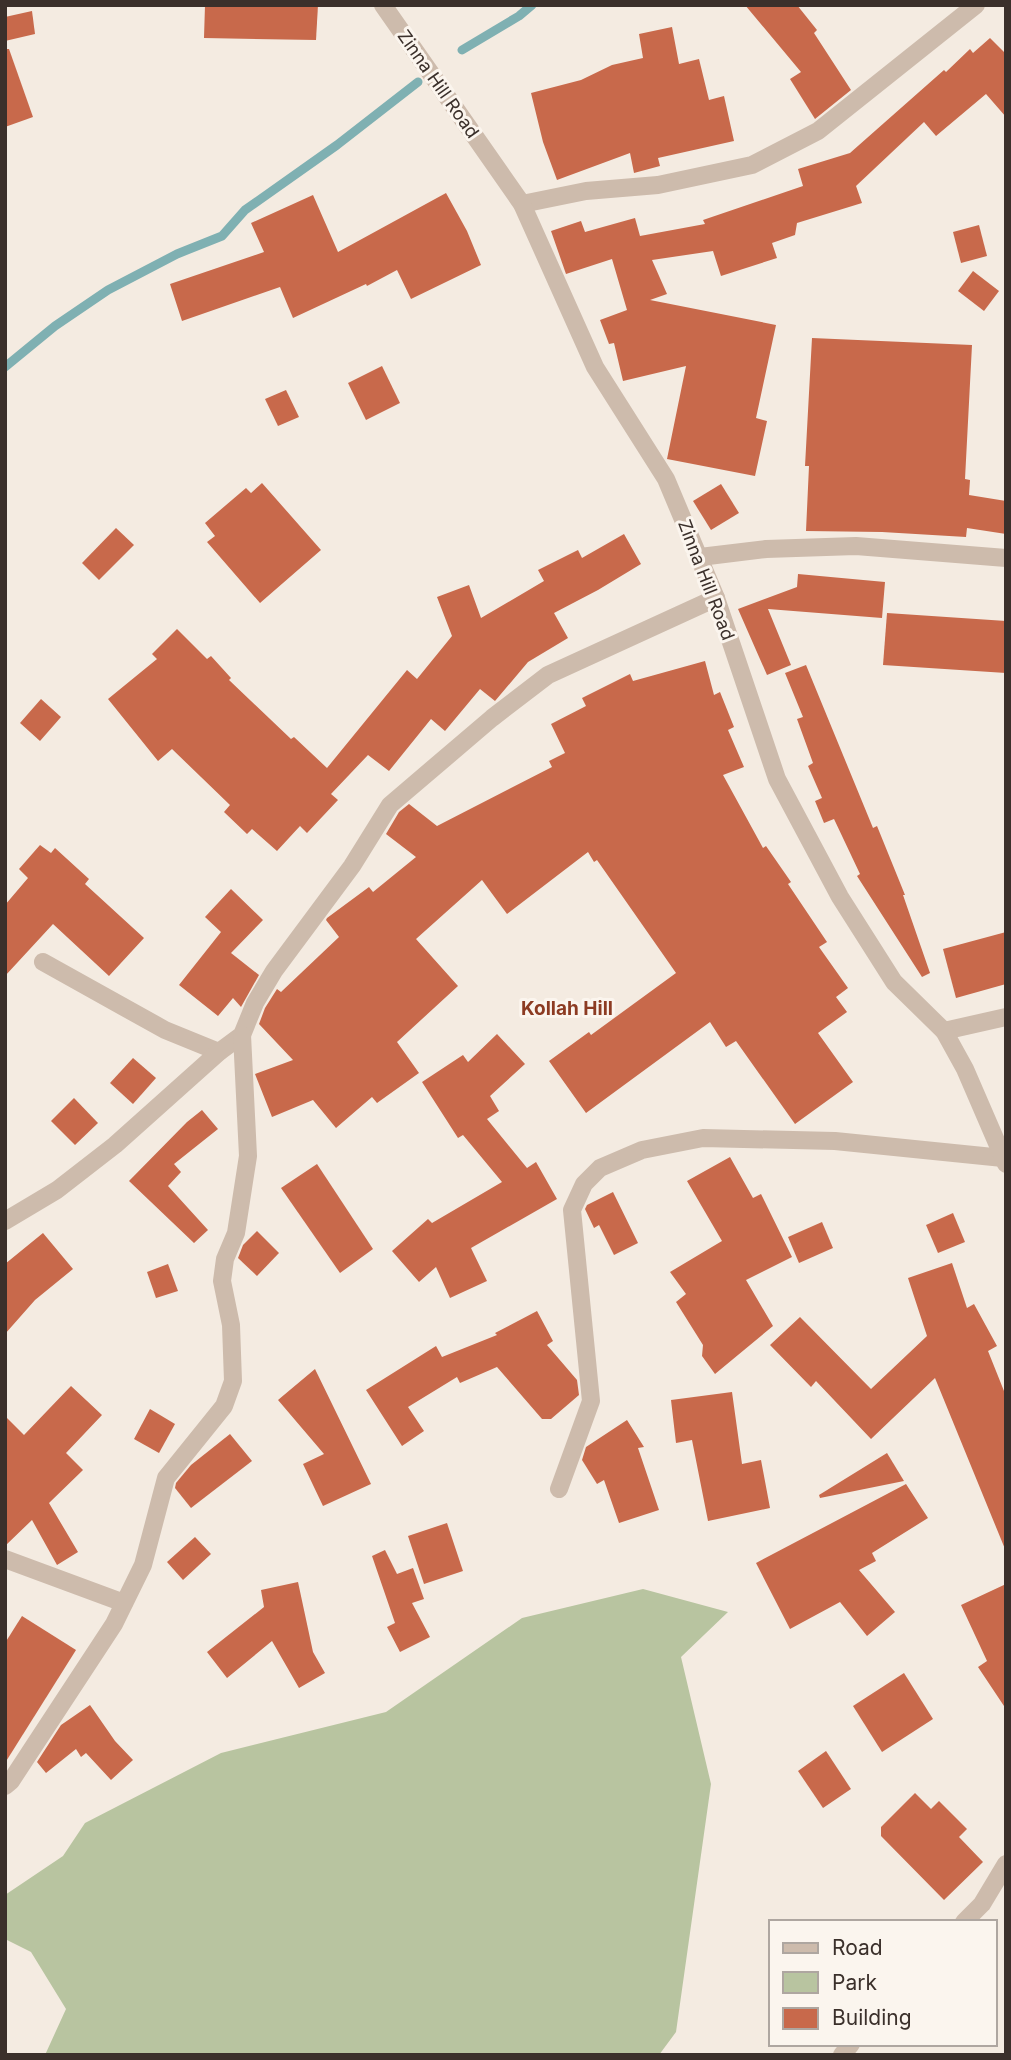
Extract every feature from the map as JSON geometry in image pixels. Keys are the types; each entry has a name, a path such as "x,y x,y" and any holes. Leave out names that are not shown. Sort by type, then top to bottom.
{"street":[{"name":"Zinna Hill Road","path":"383,5 522,204 595,367 666,479 716,598 777,779 840,897 894,982 944,1031 965,1069 1004,1161"},
{"path":"522,204 586,191 658,185 752,165 818,131 976,5"},
{"path":"700,557 766,549 856,547 1006,558"},
{"path":"5,1786 114,1624 143,1565 155,1529 166,1478 224,1406 233,1381 231,1325 222,1281 225,1259 236,1233 248,1156 242,1035 255,1003 274,971 352,866 390,806 492,718 548,675 716,598"},
{"path":"43,962 165,1030 219,1052"},
{"path":"944,1031 1006,1017"},
{"path":"5,1221 57,1190 115,1145 219,1052 242,1035"},
{"path":"559,1489 591,1401 572,1210 584,1184 600,1168 642,1150 703,1138 835,1141 1004,1161"},
{"path":"5,1559 124,1603"},
{"path":"966,1920 982,1904 1006,1864"}],"green space":[{"path":"643,1589 728,1612 681,1657 711,1784 676,2032 659,2055 45,2055 66,2009 31,1952 5,1939 5,1895 63,1856 85,1823 221,1753 386,1712 522,1618"}],"building":[{"path":"205,5 318,5 316,40 204,38"},
{"path":"745,5 797,5 817,30 814,33 851,90 815,119 790,79 801,72"},
{"path":"32,11 35,34 5,41 5,17"},
{"path":"672,27 679,64 699,59 709,100 724,96 734,141 658,158 660,166 634,173 630,153 557,180 543,142 531,93 581,80 612,65 643,58 639,34"},
{"path":"990,38 1006,54 1006,117 986,94 936,136 924,122 856,186 862,203 797,223 795,235 772,243 777,258 721,276 713,251 652,260 667,294 650,300 776,325 756,418 767,421 755,476 667,459 686,366 623,381 614,343 609,344 600,320 627,310 612,259 566,274 551,231 581,221 585,232 635,218 640,236 705,224 703,220 803,186 798,169 850,153 944,70 946,72 970,49 973,53"},
{"path":"5,49 9,49 33,117 5,127"},
{"path":"446,193 467,231 481,265 411,299 397,270 293,318 280,287 182,321 170,284 264,252 251,223 313,195 338,252"},
{"path":"979,225 987,256 961,263 953,232"},
{"path":"973,271 999,291 984,311 958,291"},
{"path":"812,338 972,345 965,479 970,480 969,495 1006,501 1006,534 967,528 966,537 806,531 809,466 805,466"},
{"path":"382,366 400,403 366,420 348,383"},
{"path":"286,390 299,417 278,426 265,399"},
{"path":"262,483 321,550 260,603 207,542 215,536 205,523 246,488 251,493"},
{"path":"721,484 739,513 711,530 693,501"},
{"path":"116,528 134,545 99,580 82,563"},
{"path":"624,534 641,564 554,613 568,638 528,662 495,701 480,689 445,731 431,719 389,771 368,755 331,794 338,800 307,833 300,826 277,851 252,829 247,834 224,812 230,805 172,749 158,761 108,699 157,659 152,654 177,629 207,659 211,656 231,678 229,680 291,739 294,737 327,768 407,670 417,679 452,636 437,597 469,585 481,618 544,581 538,570 578,550 582,558"},
{"path":"798,574 885,582 882,618 768,609 791,665 767,675 738,609 797,587"},
{"path":"887,613 1006,621 1006,673 883,665"},
{"path":"705,661 714,695 720,692 734,727 728,730 744,767 723,775 763,848 766,846 791,882 788,884 827,942 819,947 848,988 836,997 847,1012 818,1033 853,1082 795,1124 736,1041 726,1047 710,1022 586,1113 549,1061 589,1032 591,1035 676,973 597,860 594,862 588,852 507,914 482,880 416,939 458,986 397,1042 419,1073 377,1103 372,1097 336,1128 313,1100 272,1117 255,1074 293,1060 259,1024 265,1008 277,989 281,992 339,937 327,918 369,887 373,892 416,857 386,834 399,812 409,804 437,826 552,767 549,761 565,753 551,724 586,706 582,698 630,674 633,681"},
{"path":"806,665 873,828 877,826 905,895 930,973 922,977 857,876 860,874 834,819 824,823 815,801 822,798 808,766 813,763 797,719 803,717 785,673"},
{"path":"41,699 61,717 40,741 20,723"},
{"path":"40,845 51,853 55,848 89,879 85,884 144,938 109,976 53,924 5,976 5,905 28,878 19,869"},
{"path":"231,889 263,920 231,953 259,975 241,1007 233,998 218,1016 179,985 221,932 205,917"},
{"path":"1006,932 1006,984 956,998 943,949"},
{"path":"497,1034 525,1064 490,1096 499,1111 487,1119 527,1168 536,1162 557,1199 471,1248 487,1281 450,1298 436,1267 419,1282 392,1251 428,1219 432,1223 502,1182 463,1135 458,1138 422,1082 463,1055 468,1062"},
{"path":"133,1058 156,1078 133,1104 110,1083"},
{"path":"74,1098 98,1123 75,1145 51,1121"},
{"path":"202,1110 218,1129 174,1164 181,1172 168,1186 208,1230 194,1243 129,1181"},
{"path":"730,1157 753,1198 761,1194 792,1257 746,1280 773,1326 715,1374 702,1356 703,1345 676,1302 686,1294 670,1272 722,1241 687,1181"},
{"path":"317,1164 373,1249 340,1273 281,1188"},
{"path":"613,1192 638,1243 614,1255 599,1225 594,1228 585,1209 587,1205"},
{"path":"953,1213 965,1242 938,1253 926,1225"},
{"path":"822,1222 833,1248 799,1263 788,1237"},
{"path":"257,1231 279,1253 257,1276 238,1258 243,1245"},
{"path":"43,1233 73,1269 35,1300 5,1334 5,1264"},
{"path":"952,1263 967,1308 974,1304 997,1346 988,1351 1006,1396 1005,1549 935,1378 871,1439 816,1381 811,1387 770,1345 800,1317 871,1389 927,1336 908,1278"},
{"path":"168,1264 178,1291 156,1298 147,1272"},
{"path":"537,1311 553,1341 547,1345 577,1380 579,1395 551,1419 542,1419 497,1367 460,1383 457,1377 408,1407 424,1431 402,1446 366,1390 436,1346 442,1357 497,1335 495,1333"},
{"path":"315,1369 371,1484 323,1506 303,1464 324,1454 278,1400"},
{"path":"71,1386 102,1415 66,1453 83,1470 49,1503 78,1552 57,1565 32,1520 5,1546 5,1416 24,1435"},
{"path":"732,1392 742,1464 761,1460 770,1508 708,1521 692,1440 676,1443 671,1400"},
{"path":"150,1409 175,1424 159,1453 134,1439"},
{"path":"627,1420 644,1447 638,1448 659,1510 619,1523 604,1480 597,1484 582,1460 586,1447"},
{"path":"230,1434 252,1461 191,1508 175,1488 176,1483 191,1465"},
{"path":"887,1453 904,1481 820,1498 819,1495"},
{"path":"906,1484 928,1518 872,1553 876,1561 859,1570 895,1612 867,1636 840,1602 790,1629 756,1563"},
{"path":"447,1523 463,1571 424,1584 408,1536"},
{"path":"195,1537 211,1554 183,1580 167,1562"},
{"path":"385,1550 397,1574 413,1568 424,1599 412,1603 430,1637 400,1652 387,1627 395,1623 372,1556"},
{"path":"298,1582 313,1652 325,1673 299,1688 272,1641 227,1678 207,1652 264,1607 261,1590"},
{"path":"1006,1584 1006,1709 978,1667 987,1661 961,1605"},
{"path":"22,1616 76,1650 5,1763 5,1643"},
{"path":"904,1673 933,1719 882,1752 853,1706"},
{"path":"90,1705 115,1741 133,1760 111,1780 86,1753 81,1757 76,1749 46,1773 37,1762 61,1725"},
{"path":"826,1751 851,1789 823,1808 798,1771"},
{"path":"915,1793 931,1809 939,1801 967,1829 959,1837 983,1862 944,1900 881,1836 881,1827"}],"waterway":[{"path":"462,50 519,16 532,5"},
{"path":"5,367 55,326 108,290 177,254 222,236 245,210 337,145 418,82"}],"district":[{"name":"Kollah Hill","path":"567,1008"}]}
